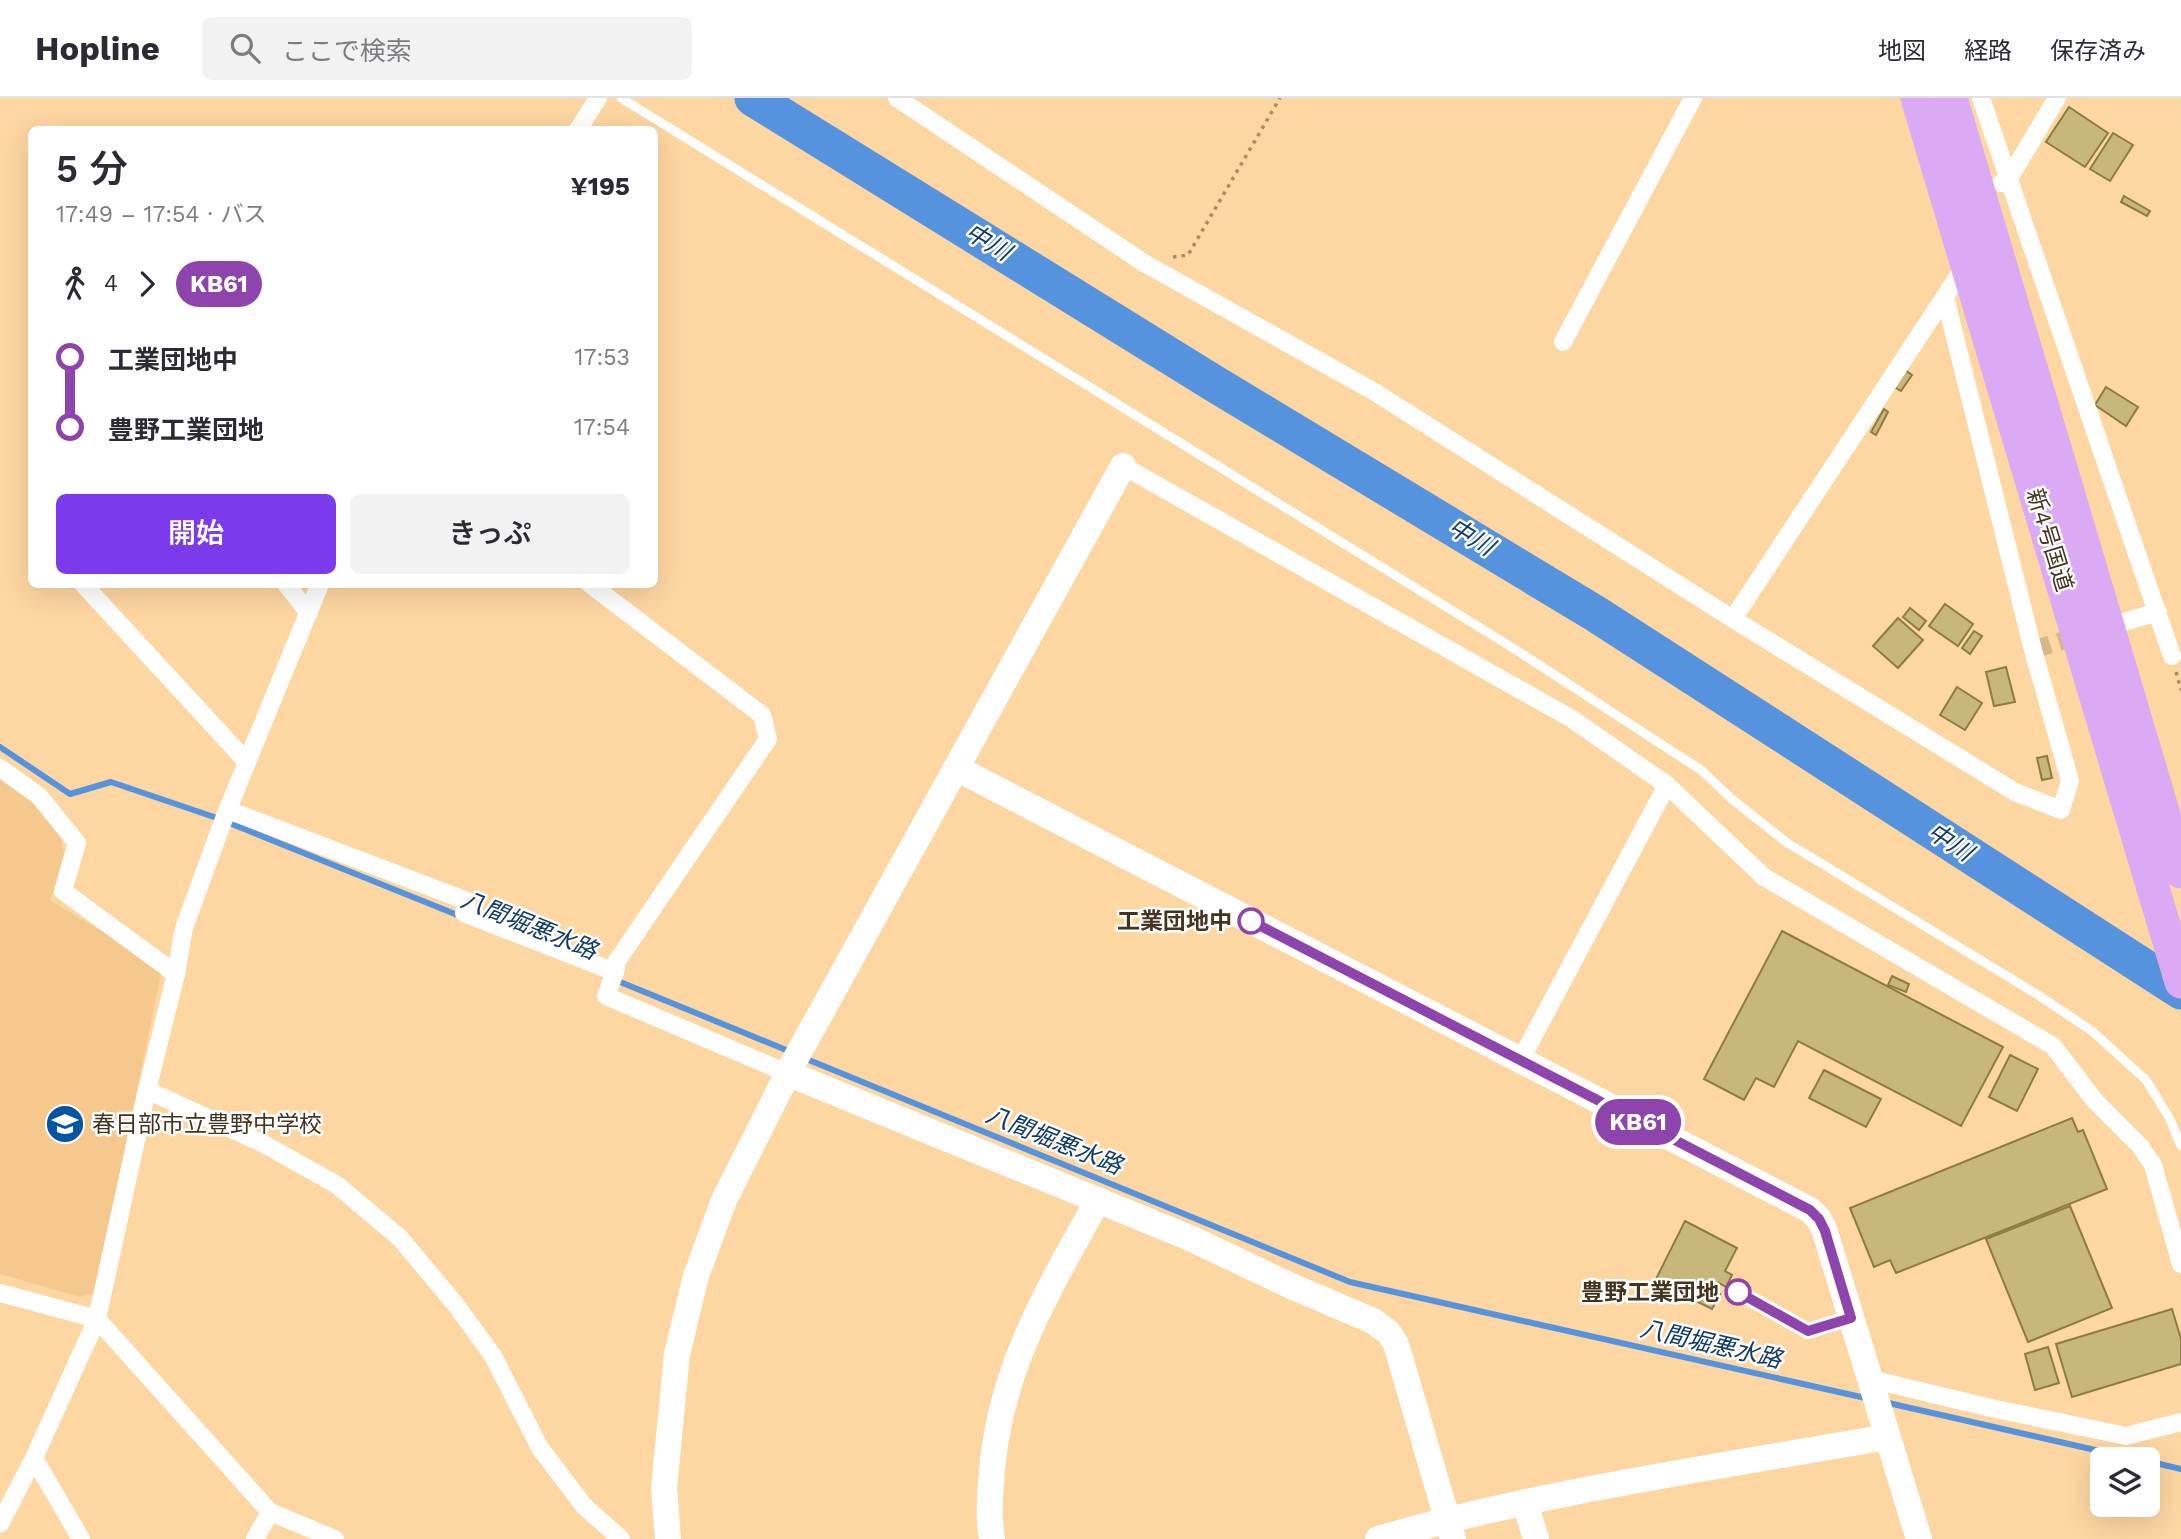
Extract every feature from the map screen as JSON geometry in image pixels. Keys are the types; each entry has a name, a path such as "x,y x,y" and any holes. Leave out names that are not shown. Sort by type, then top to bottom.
{"highway":[{"name":"新4号国道","path":"1917,98 2181,982"},
{"name":"新4号国道","path":"1976,99 1993,185 2181,872"}],"street":[{"path":"580,126 598,98"},
{"path":"897,98 1144,263 1373,391 1733,619 2015,792 2061,810 2070,781 2033,650 1945,297"},
{"path":"1563,342 1693,98"},
{"path":"2057,98 1993,185 2158,612 2172,656"},
{"path":"1733,619 1967,263"},
{"path":"668,1539 664,1488 677,1354 693,1289 724,1200 789,1070 1124,466 1383,615 1462,656 1572,719 1667,785 1764,877 2053,1046 2095,1101 2140,1146 2153,1165 2181,1265"},
{"path":"86,588 247,762"},
{"path":"289,588 309,612"},
{"path":"0,1524 34,1458 97,1319 176,974 184,928 224,820 318,588"},
{"path":"595,588 762,715 768,739 617,961 606,996 1190,1238 1373,1321 1388,1332 1396,1344 1450,1529"},
{"path":"2127,621 2158,612"},
{"path":"0,768 39,796 77,843 63,891 176,974"},
{"path":"956,768 1810,1210 1825,1231 1919,1539"},
{"path":"1520,1061 1667,785"},
{"path":"224,820 467,901 464,913 615,973"},
{"path":"148,1090 264,1144 337,1185 400,1238 456,1305 493,1356 540,1448 584,1506 621,1539"},
{"path":"992,1539 990,1490 993,1452 1003,1402 1018,1354 1037,1310 1098,1200"},
{"path":"0,1293 97,1319 270,1512 335,1539"},
{"path":"1871,1382 2126,1436 2181,1422"},
{"path":"1378,1539 1450,1529 1525,1502 1884,1426"},
{"path":"34,1458 81,1539"},
{"path":"1525,1502 1536,1539"},
{"path":"255,1539 270,1512"}],"lane":[{"path":"621,98 1513,648 1701,770 1733,800 1786,842 2038,995 2092,1031 2146,1080 2171,1119 2181,1146"},
{"path":"1737,1290 1808,1331 1851,1318"}],"path":[{"path":"1144,263 1188,255 1280,98"}],"shaded area":[{"name":"春日部市立豊野中学校","path":"0,777 39,804 60,833 65,859 50,900 155,963 161,974 95,1293 80,1297 0,1274"}],"building":[{"path":"2069,107 2108,133 2085,167 2046,142"},
{"path":"2113,133 2133,145 2110,181 2090,169"},
{"path":"2124,196 2150,211 2147,216 2121,202"},
{"path":"1905,370 1912,375 1901,391 1894,387"},
{"path":"2106,387 2138,407 2126,426 2095,405"},
{"path":"1884,409 1888,412 1876,435 1871,432"},
{"path":"1945,604 1973,624 1958,646 1929,626"},
{"path":"1910,608 1926,621 1919,630 1903,617"},
{"path":"1898,618 1923,640 1898,668 1873,646"},
{"path":"1974,631 1982,636 1970,654 1962,648"},
{"path":"2006,667 2015,702 1994,706 1986,672"},
{"path":"1957,687 1982,703 1965,730 1940,715"},
{"path":"2047,756 2052,778 2042,780 2037,758"},
{"path":"1782,931 2003,1047 1961,1126 1798,1041 1774,1087 1756,1078 1744,1100 1704,1079"},
{"path":"1892,976 1909,984 1906,992 1888,985"},
{"path":"2010,1055 2038,1069 2017,1111 1989,1097"},
{"path":"1824,1070 1881,1099 1866,1127 1809,1098"},
{"path":"2072,1118 2078,1132 2083,1130 2107,1189 1896,1273 1890,1260 1874,1267 1850,1208"},
{"path":"2070,1206 2112,1308 2028,1342 1986,1239"},
{"path":"1685,1221 1737,1248 1725,1271 1732,1275 1726,1287 1719,1283 1715,1292 1720,1294 1712,1309 1655,1281"},
{"path":"2172,1309 2181,1339 2181,1364 2072,1397 2056,1344"},
{"path":"2048,1347 2059,1383 2035,1390 2025,1354"}],"waterway":[{"name":"中川","path":"753,98 1215,384 1596,614 2181,991"},
{"name":"八間堀悪水路","path":"0,747 70,794 111,782 217,818 460,916"},
{"name":"八間堀悪水路","path":"613,979 791,1052"},
{"name":"八間堀悪水路","path":"804,1058 1350,1282 1870,1399"},
{"name":"八間堀悪水路","path":"1884,1402 2090,1449"},
{"name":"八間堀悪水路","path":"2160,1464 2181,1469"}],"tunnel":[{"path":"2033,650 2083,634"}],"bus line":[{"name":"KB61","path":"1251,921 1810,1210 1825,1231 1851,1318 1808,1331 1738,1292"}],"place":[{"name":"工業団地中","path":"1251,921"},
{"name":"春日部市立豊野中学校","path":"65,1124"},
{"name":"豊野工業団地","path":"1738,1292"}]}
